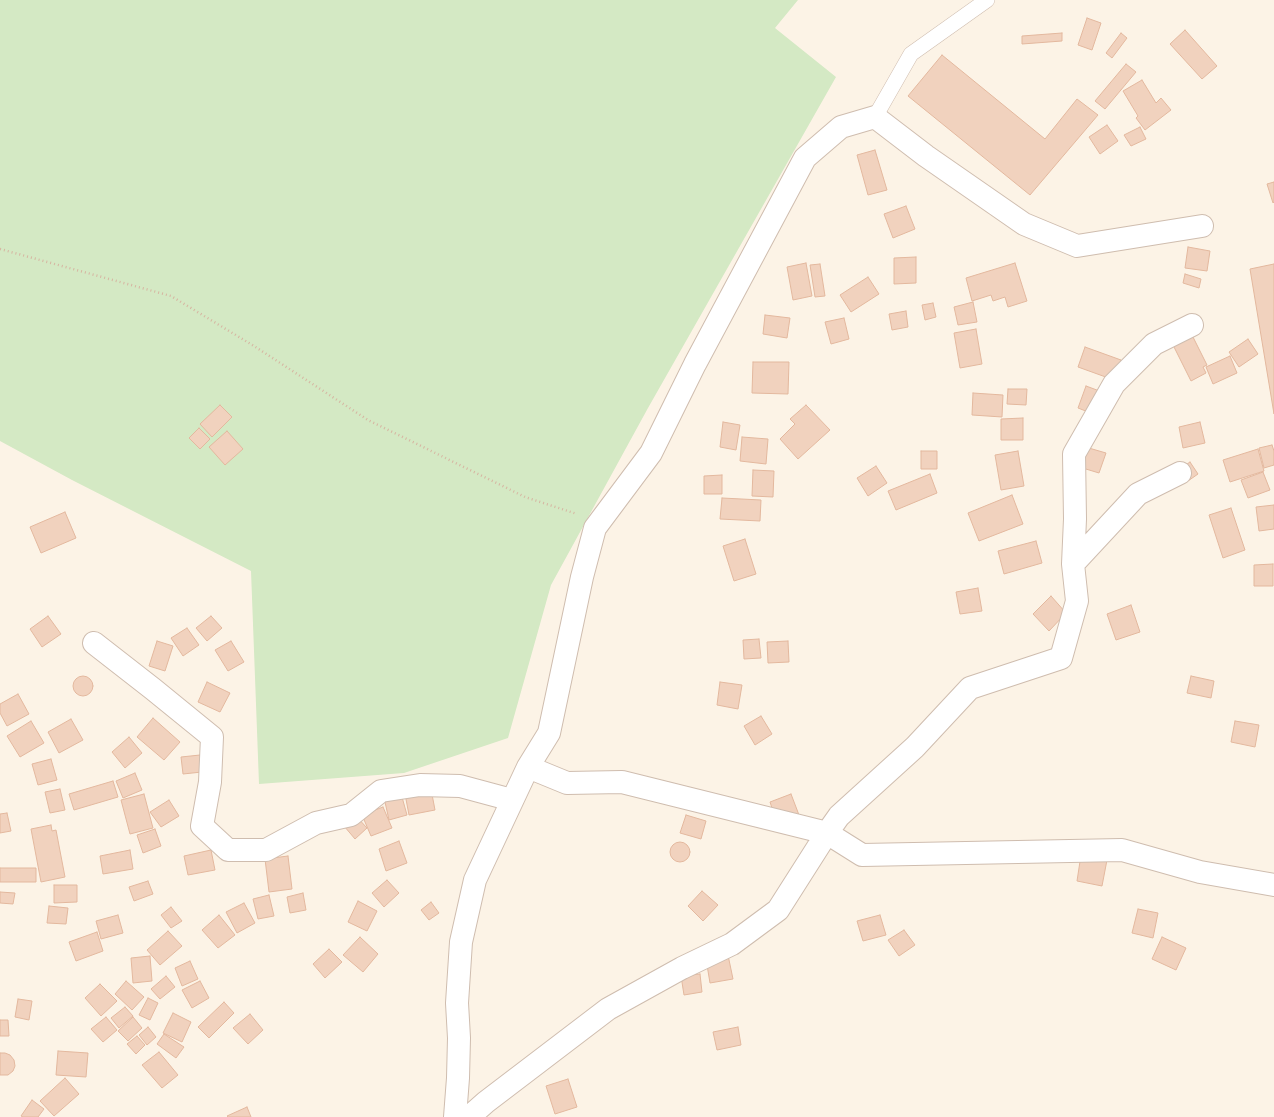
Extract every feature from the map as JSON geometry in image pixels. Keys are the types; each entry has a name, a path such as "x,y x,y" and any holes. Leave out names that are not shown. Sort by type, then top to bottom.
{"street":[{"path":"455,1117 459,1038 457,1003 461,942 475,880 528,767 549,733 592,523 651,453 695,364 805,158 841,127 875,117 926,156 1024,224 1077,246 1202,226"},
{"path":"469,1117 486,1102 608,1009 682,968 732,944 778,910 839,816 915,747 970,688 1061,658 1077,601 1073,564 1075,519 1074,454 1114,384 1154,344 1192,325"},
{"path":"1073,564 1138,494 1180,474"},
{"path":"94,643 212,737 210,782 202,826 228,850 266,850 316,823 351,814 381,791 420,785 460,786 512,800"},
{"path":"528,767 567,783 622,782 827,833 862,855 1122,850 1200,872 1274,885"}],"lane":[{"path":"875,117 912,54 987,0"}],"path":[{"path":"0,249 171,296 260,350 368,420 525,497 592,523"}],"green space":[{"path":"0,0 798,0 775,28 836,77 648,408 551,585 508,738 404,773 259,784 251,571 72,480 0,441"}],"building":[{"path":"1087,18 1101,23 1092,50 1078,45"},
{"path":"1185,30 1217,66 1202,79 1170,44"},
{"path":"1062,33 1062,41 1022,44 1022,36"},
{"path":"1121,33 1127,38 1112,58 1106,53"},
{"path":"942,55 1045,139 1077,99 1098,115 1030,195 908,96"},
{"path":"1126,64 1136,72 1105,109 1095,101"},
{"path":"1142,80 1156,103 1161,98 1171,110 1145,130 1136,118 1138,116 1123,91"},
{"path":"1107,125 1118,141 1100,154 1089,137"},
{"path":"1140,127 1146,139 1131,146 1124,135"},
{"path":"875,150 887,190 868,195 857,155"},
{"path":"1274,182 1274,202 1273,203 1267,184"},
{"path":"906,206 915,229 893,238 884,214"},
{"path":"1188,247 1210,251 1207,271 1185,268"},
{"path":"916,257 916,283 894,284 894,258"},
{"path":"806,263 812,296 793,300 787,267"},
{"path":"1015,263 1027,301 1008,307 1005,297 993,301 991,295 972,301 966,278"},
{"path":"820,264 825,296 815,297 810,265"},
{"path":"1274,264 1274,414 1250,269"},
{"path":"1185,274 1201,279 1199,288 1183,283"},
{"path":"868,277 879,294 851,312 840,295"},
{"path":"973,302 977,322 958,325 954,307"},
{"path":"933,303 936,317 925,320 922,305"},
{"path":"906,311 908,327 892,330 889,314"},
{"path":"765,315 790,318 787,338 763,334"},
{"path":"844,318 849,339 831,344 825,322"},
{"path":"976,329 982,364 960,368 954,333"},
{"path":"1192,335 1207,365 1203,367 1206,373 1191,381 1173,345"},
{"path":"1248,339 1258,354 1239,367 1229,352"},
{"path":"1085,347 1121,360 1114,380 1078,367"},
{"path":"1230,356 1237,373 1213,384 1206,367"},
{"path":"753,362 789,362 788,394 752,393"},
{"path":"1086,386 1105,393 1096,415 1078,408"},
{"path":"1008,389 1027,389 1026,405 1007,404"},
{"path":"973,393 1003,395 1002,417 972,415"},
{"path":"220,405 232,417 212,437 200,424"},
{"path":"806,405 830,430 798,459 780,439 795,424 790,419"},
{"path":"1023,418 1023,440 1001,440 1001,419"},
{"path":"723,422 740,425 736,450 720,447"},
{"path":"1200,422 1205,443 1183,448 1179,427"},
{"path":"199,428 210,439 200,449 189,438"},
{"path":"227,431 243,449 225,465 209,447"},
{"path":"742,437 768,439 766,464 740,461"},
{"path":"1272,445 1274,451 1274,465 1264,468 1259,448"},
{"path":"1082,446 1106,453 1099,473 1076,466"},
{"path":"1258,449 1264,471 1230,482 1223,460"},
{"path":"921,451 937,451 937,469 921,469"},
{"path":"1018,451 1024,486 1001,490 995,455"},
{"path":"1190,462 1198,474 1188,481 1180,469"},
{"path":"876,466 887,483 868,496 857,478"},
{"path":"753,470 774,471 773,497 752,496"},
{"path":"1263,472 1270,490 1248,498 1241,480"},
{"path":"930,474 937,493 896,510 888,491"},
{"path":"722,475 722,494 704,494 704,476"},
{"path":"1012,495 1023,524 979,541 968,513"},
{"path":"722,498 761,500 760,521 720,519"},
{"path":"1274,505 1274,529 1259,531 1256,507"},
{"path":"1231,508 1245,550 1223,558 1209,515"},
{"path":"65,512 76,538 41,553 30,527"},
{"path":"745,539 756,574 734,581 723,546"},
{"path":"1036,541 1042,563 1004,574 998,551"},
{"path":"1273,564 1273,586 1254,586 1254,565"},
{"path":"978,588 982,611 960,614 956,592"},
{"path":"1051,596 1066,613 1049,631 1033,614"},
{"path":"1131,605 1140,632 1116,640 1107,614"},
{"path":"48,616 61,634 42,647 30,629"},
{"path":"211,616 222,628 207,641 196,628"},
{"path":"187,628 199,645 183,656 171,638"},
{"path":"759,639 761,658 744,659 743,640"},
{"path":"157,641 173,646 165,671 149,666"},
{"path":"231,641 244,662 228,671 215,650"},
{"path":"788,641 789,662 768,663 767,642"},
{"path":"83,676 90,679 93,686 90,693 83,696 76,693 73,686 76,679"},
{"path":"1191,676 1214,681 1211,698 1187,693"},
{"path":"207,682 230,693 220,712 198,702"},
{"path":"720,682 742,685 738,709 717,705"},
{"path":"18,694 29,714 7,726 0,713 0,704"},
{"path":"761,716 772,734 755,745 744,726"},
{"path":"153,718 180,742 164,760 137,737"},
{"path":"71,719 83,740 59,753 48,732"},
{"path":"31,721 44,743 20,757 7,736"},
{"path":"1235,721 1259,725 1255,747 1231,742"},
{"path":"129,737 142,753 125,768 112,752"},
{"path":"200,755 202,772 183,774 181,757"},
{"path":"51,759 57,780 38,785 32,764"},
{"path":"135,773 142,790 123,798 116,781"},
{"path":"113,781 118,797 74,810 69,794"},
{"path":"60,789 65,810 50,813 45,792"},
{"path":"431,789 435,810 409,815 405,794"},
{"path":"144,794 153,828 130,834 121,800"},
{"path":"791,794 799,815 777,823 770,802"},
{"path":"402,797 407,815 389,820 385,802"},
{"path":"169,800 179,816 161,827 150,812"},
{"path":"383,807 392,828 371,836 362,815"},
{"path":"7,813 11,831 0,833 0,814"},
{"path":"686,815 706,821 701,839 680,833"},
{"path":"356,816 367,828 355,839 344,826"},
{"path":"51,825 52,831 56,830 65,877 41,882 31,829"},
{"path":"155,829 161,846 143,853 137,835"},
{"path":"399,841 407,863 386,871 379,849"},
{"path":"680,842 687,845 690,852 687,859 680,862 673,859 670,852 673,845"},
{"path":"130,850 133,869 103,874 100,856"},
{"path":"211,850 215,870 188,875 184,856"},
{"path":"1081,855 1107,860 1102,886 1077,881"},
{"path":"288,856 292,889 269,892 265,859"},
{"path":"0,868 36,868 36,882 0,882"},
{"path":"387,880 399,893 384,907 372,893"},
{"path":"148,881 153,894 134,901 129,887"},
{"path":"54,885 77,885 77,902 54,903"},
{"path":"702,891 718,905 703,921 688,906"},
{"path":"0,892 15,893 13,904 0,903"},
{"path":"303,893 306,910 290,913 287,897"},
{"path":"269,895 274,916 258,919 253,899"},
{"path":"358,901 377,911 367,931 348,922"},
{"path":"431,902 439,913 429,920 421,910"},
{"path":"244,903 255,923 237,933 226,912"},
{"path":"49,906 68,908 66,924 47,923"},
{"path":"171,907 182,921 171,928 161,915"},
{"path":"1138,909 1158,913 1153,938 1132,933"},
{"path":"118,915 123,933 101,939 96,921"},
{"path":"219,915 235,935 218,948 202,930"},
{"path":"880,915 886,935 863,941 857,921"},
{"path":"904,930 915,945 899,956 888,940"},
{"path":"168,931 182,946 160,965 147,950"},
{"path":"97,932 103,951 76,961 69,942"},
{"path":"360,937 378,954 363,972 343,955"},
{"path":"1162,937 1186,948 1176,970 1152,959"},
{"path":"329,949 342,962 325,978 313,964"},
{"path":"728,955 733,979 710,983 706,959"},
{"path":"150,956 152,981 133,983 131,958"},
{"path":"190,961 198,979 182,986 175,968"},
{"path":"700,974 702,992 684,995 681,976"},
{"path":"166,976 175,987 160,999 151,989"},
{"path":"126,981 144,997 132,1010 115,994"},
{"path":"200,981 209,998 192,1008 182,990"},
{"path":"100,984 117,1001 101,1016 85,998"},
{"path":"148,998 158,1003 150,1020 139,1015"},
{"path":"18,999 32,1001 29,1020 15,1017"},
{"path":"224,1002 234,1013 209,1038 198,1027"},
{"path":"125,1007 133,1016 119,1028 111,1018"},
{"path":"173,1013 191,1022 182,1042 163,1033"},
{"path":"250,1014 263,1030 248,1044 233,1028"},
{"path":"106,1017 117,1030 103,1042 91,1029"},
{"path":"133,1017 142,1028 128,1041 118,1031"},
{"path":"0,1020 8,1020 9,1036 0,1036"},
{"path":"148,1027 156,1037 147,1045 139,1035"},
{"path":"738,1027 741,1045 717,1050 713,1032"},
{"path":"164,1034 184,1047 176,1058 157,1044"},
{"path":"137,1036 145,1045 136,1054 127,1044"},
{"path":"58,1051 88,1053 86,1077 56,1075"},
{"path":"159,1052 178,1075 162,1088 142,1065"},
{"path":"0,1053 10,1055 14,1060 15,1066 13,1071 8,1075 0,1075"},
{"path":"65,1078 79,1094 54,1116 40,1101"},
{"path":"568,1079 577,1107 555,1114 546,1086"},
{"path":"32,1100 44,1109 38,1117 21,1116"},
{"path":"247,1107 251,1117 227,1116"}]}
